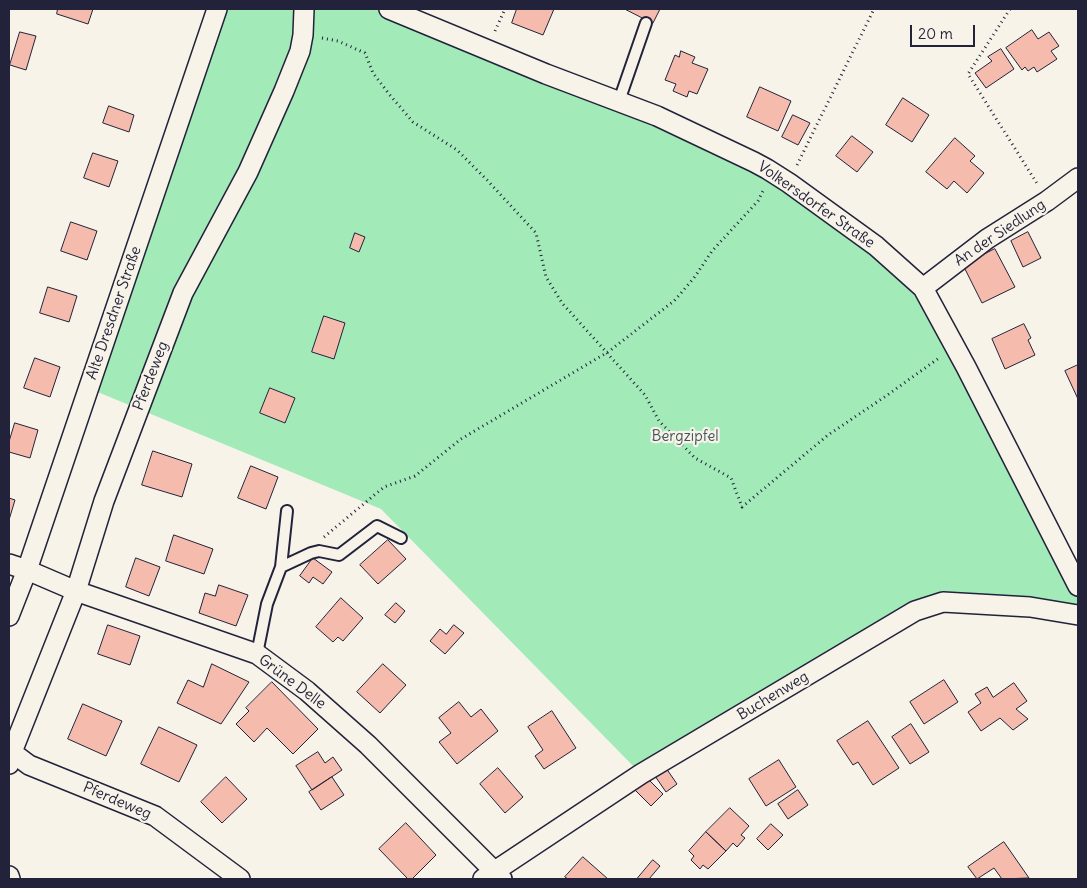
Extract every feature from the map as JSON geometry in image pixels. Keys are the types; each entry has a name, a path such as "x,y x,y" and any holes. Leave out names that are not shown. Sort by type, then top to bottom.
{"street":[{"name":"Alte Dresdner Straße","path":"9,616 27,570 217,9"},
{"name":"Pferdeweg","path":"240,879 155,816 10,756 76,591 104,501 182,293 248,172 284,92 300,51 304,9"},
{"name":"Volkersdorfer Straße","path":"388,9 546,74 657,116 754,162 789,183 876,246 923,288 1078,586"},
{"name":"An der Siedlung","path":"923,288 987,239 1047,201 1078,178"},
{"name":"Grüne Delle","path":"9,564 76,591 257,654 308,691 368,745 493,877"},
{"name":"Buchenweg","path":"493,877 641,774 915,611 943,602 1030,607 1078,615"}],"lane":[{"path":"619,102 646,23"},
{"path":"257,654 267,604 281,567 287,511"},
{"path":"281,567 319,551 339,555 377,526 401,538"}],"path":[{"path":"789,183 874,9"},
{"path":"1010,9 968,74 1047,201"},
{"path":"303,34 338,42 365,54 373,73 413,122 457,150 488,180 536,233 546,277 562,303 645,395 659,421 695,458 731,478 742,507 828,435 922,371 954,345"},
{"path":"311,553 321,539 384,487 415,476 461,439 608,352 674,301 694,278 712,251 758,201 772,172"}],"green space":[{"name":"Bergzipfel","path":"217,9 382,9 767,169 923,288 1078,586 1078,615 943,602 641,774 381,509 88,388"}],"building":[{"path":"58,9 93,9 88,24 57,14"},
{"path":"517,9 554,9 543,35 512,23"},
{"path":"625,9 660,9 653,23"},
{"path":"1032,30 1038,39 1049,32 1059,46 1051,51 1057,59 1037,72 1034,67 1028,71 1025,67 1022,70 1006,48"},
{"path":"20,32 36,36 26,70 10,65"},
{"path":"1001,49 1014,69 986,88 975,73 992,61 988,57"},
{"path":"681,51 695,57 692,63 708,69 697,94 689,91 687,97 673,91 676,84 665,80 675,55 679,57"},
{"path":"760,87 791,101 778,131 747,117"},
{"path":"903,98 929,115 912,142 886,125"},
{"path":"109,106 134,115 129,132 103,123"},
{"path":"793,115 810,123 798,145 782,137"},
{"path":"852,136 873,152 857,172 836,156"},
{"path":"955,138 975,156 970,161 984,173 967,193 954,181 947,189 926,172"},
{"path":"93,153 118,161 109,187 84,178"},
{"path":"71,222 97,231 87,260 61,251"},
{"path":"1028,232 1041,258 1023,267 1011,241"},
{"path":"355,233 365,237 359,252 350,248"},
{"path":"995,249 1015,287 982,303 963,265"},
{"path":"48,287 77,296 69,322 40,313"},
{"path":"324,316 345,323 334,359 312,352"},
{"path":"1024,324 1031,338 1028,340 1035,355 1005,369 992,339"},
{"path":"35,358 60,367 50,397 24,388"},
{"path":"1078,365 1078,399 1065,371"},
{"path":"270,388 295,398 285,423 260,413"},
{"path":"15,423 38,430 30,458 9,452 9,442"},
{"path":"153,451 192,464 182,497 142,485"},
{"path":"251,466 278,477 266,509 238,498"},
{"path":"9,498 15,500 9,520"},
{"path":"174,535 213,549 204,574 166,561"},
{"path":"388,540 406,559 378,584 360,565"},
{"path":"136,558 160,567 149,596 126,587"},
{"path":"313,558 332,572 323,584 313,577 309,583 300,576"},
{"path":"219,585 248,595 236,626 199,613 205,593 215,596"},
{"path":"341,598 363,618 343,641 338,637 333,642 316,627"},
{"path":"396,603 405,611 395,623 385,615"},
{"path":"108,625 140,636 130,665 98,654"},
{"path":"454,625 464,633 445,654 430,641 440,629 446,634"},
{"path":"212,664 249,682 221,724 177,703 188,680 203,687"},
{"path":"383,664 406,685 380,713 357,692"},
{"path":"944,680 958,702 924,724 910,702"},
{"path":"272,682 318,729 293,754 267,728 254,742 236,724 249,711 246,708"},
{"path":"1014,683 1027,701 1016,709 1028,719 1013,730 1000,718 981,731 968,712 981,703 975,694 987,687 993,697"},
{"path":"459,702 471,717 481,709 498,731 457,764 439,742 451,733 439,718"},
{"path":"83,704 122,721 106,756 68,739"},
{"path":"552,711 576,748 544,769 535,756 543,750 528,727"},
{"path":"868,721 899,768 873,785 858,762 853,765 837,741"},
{"path":"911,724 929,752 910,764 892,737"},
{"path":"159,727 197,745 179,782 141,764"},
{"path":"318,752 325,763 333,757 342,770 312,790 296,766"},
{"path":"779,760 796,787 766,806 749,779"},
{"path":"498,768 523,797 505,813 480,784"},
{"path":"666,768 677,784 666,792 655,776"},
{"path":"226,777 247,799 222,823 201,802"},
{"path":"332,777 344,795 321,810 309,792"},
{"path":"646,777 663,794 651,806 634,789"},
{"path":"798,790 808,805 788,819 778,804"},
{"path":"730,808 749,826 741,835 745,838 737,847 733,843 726,851 706,832"},
{"path":"406,823 436,855 412,879 408,879 379,849"},
{"path":"771,824 783,835 768,850 757,839"},
{"path":"706,832 726,851 708,869 703,865 700,869 691,860 694,856 689,851"},
{"path":"1004,842 1029,878 1002,879 994,868 977,879 968,867"},
{"path":"583,857 608,879 568,879 565,877"},
{"path":"653,860 660,866 649,879 637,879"}]}
